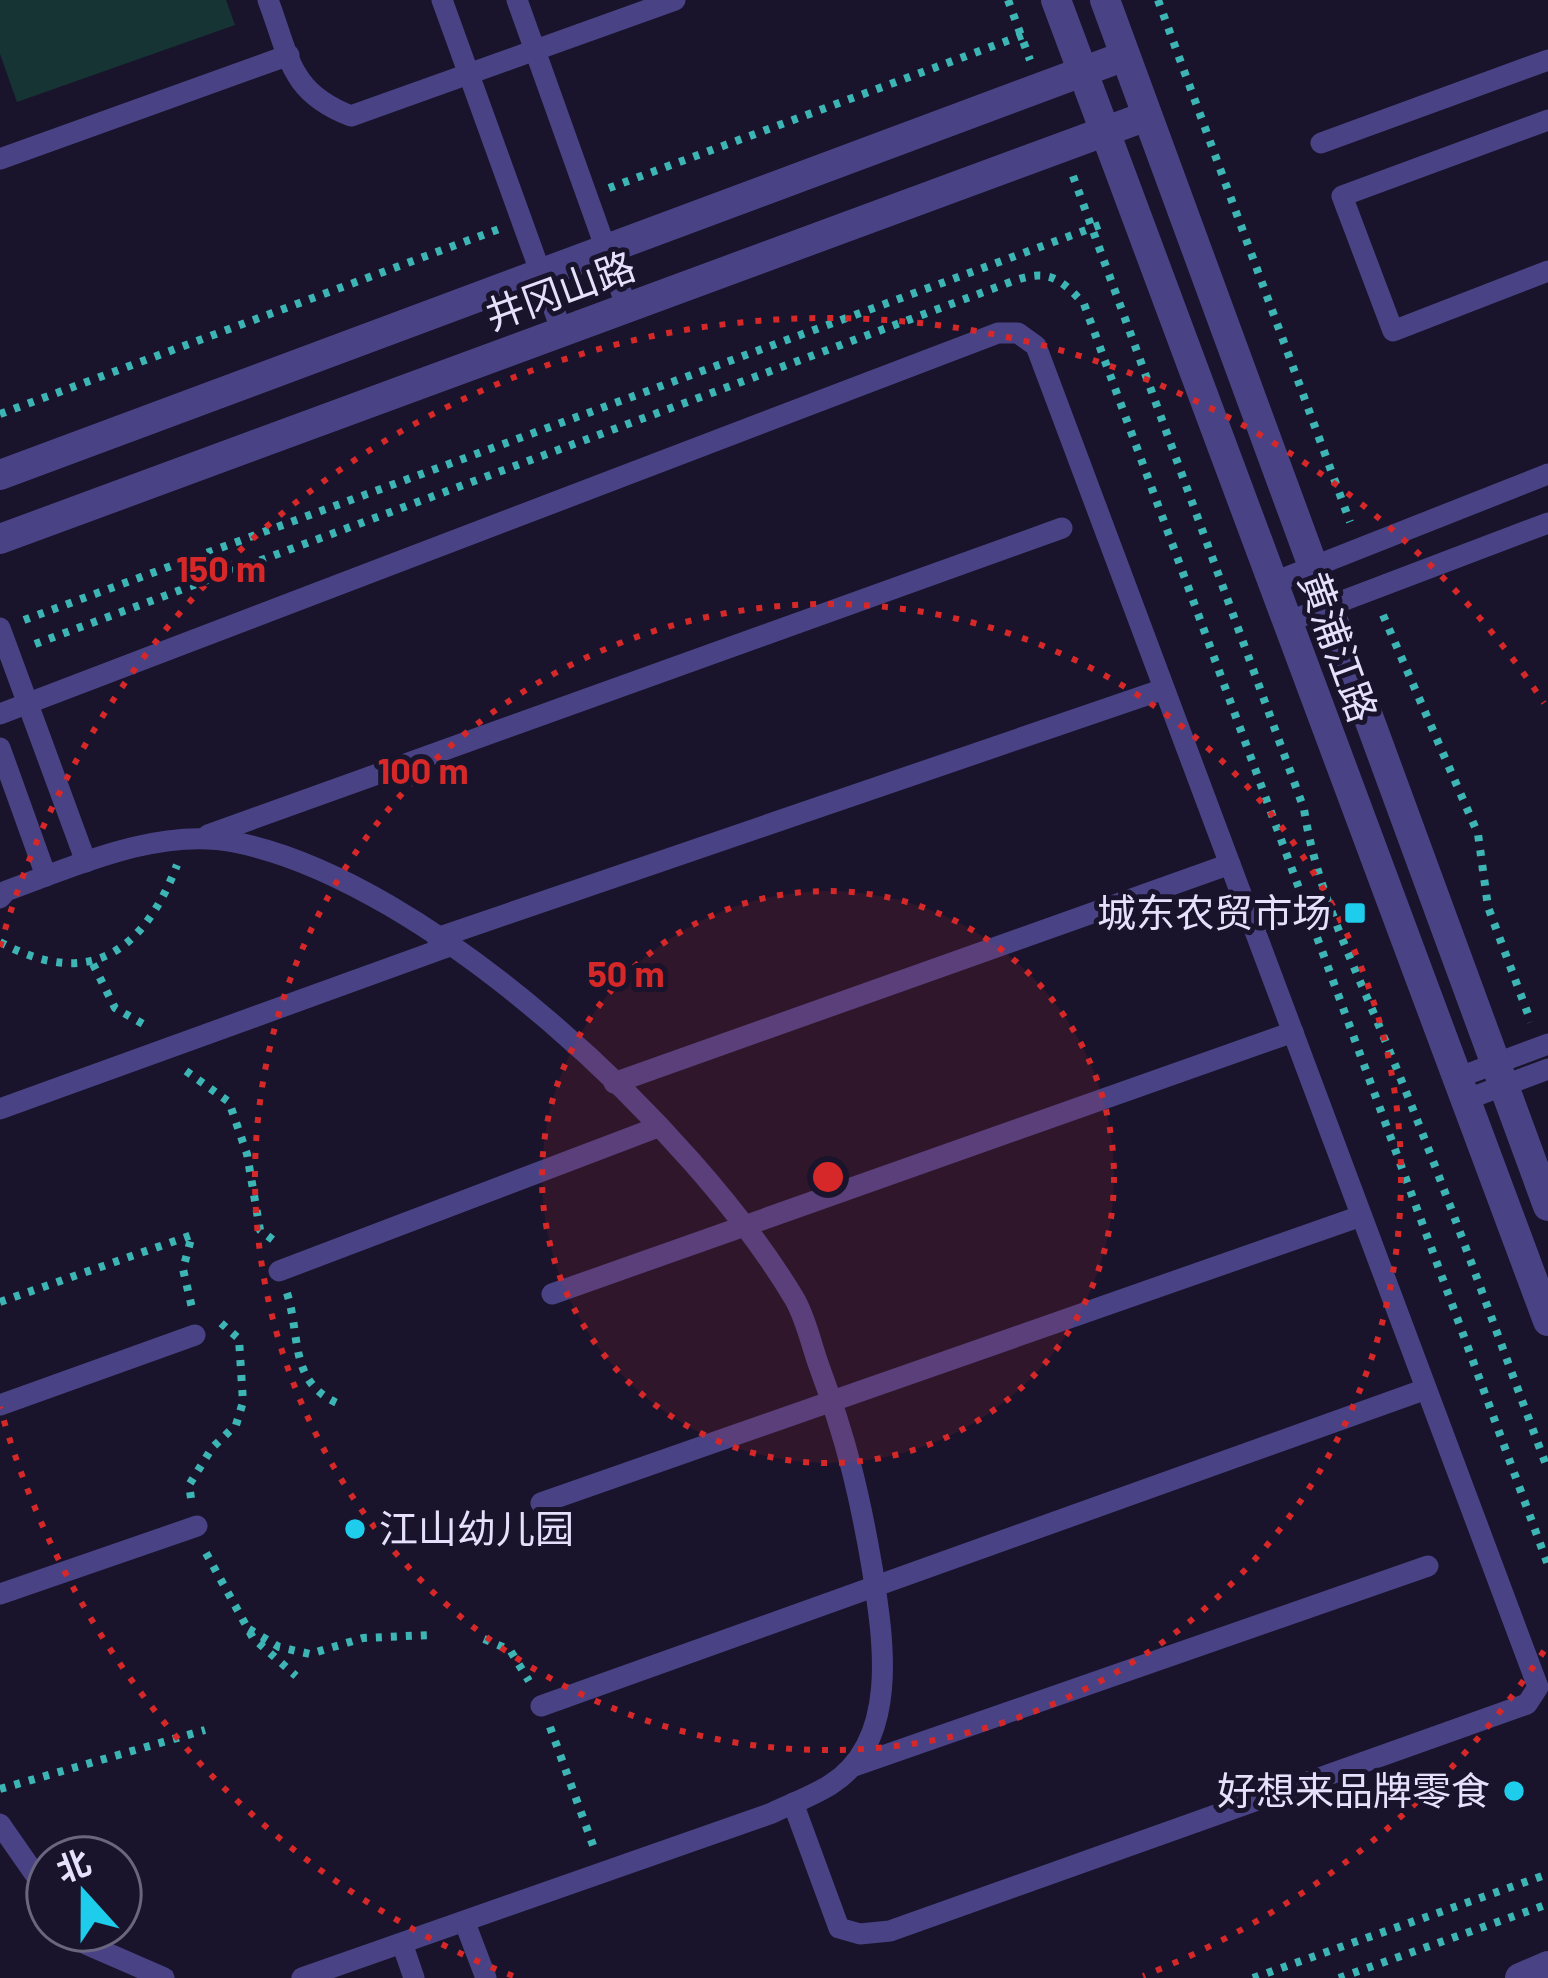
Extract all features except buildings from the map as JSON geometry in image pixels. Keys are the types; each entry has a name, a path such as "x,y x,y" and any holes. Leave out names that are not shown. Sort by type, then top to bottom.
{"street":[{"name":"黄浦江路","path":"1056,0 1548,1321"},
{"name":"黄浦江路","path":"1105,0 1548,1206"},
{"name":"井冈山路","path":"0,475 1125,56"},
{"name":"井冈山路","path":"0,539 1147,116"},
{"path":"1520,1978 1548,1966"}],"lane":[{"path":"268,0 311,99 351,116 675,0"},
{"path":"442,0 562,332"},
{"path":"517,0 627,308"},
{"path":"0,159 289,55"},
{"path":"1321,143 1548,60"},
{"path":"1548,120 1342,196 1393,331 1548,271"},
{"path":"0,714 998,333 1018,333 1036,346 1538,1687 1527,1704 890,1931 860,1934 839,1928 793,1803"},
{"path":"1272,583 1548,474"},
{"path":"1286,622 1548,523"},
{"path":"185,843 1062,528"},
{"path":"0,628 86,862"},
{"path":"0,1109 443,942 1164,689"},
{"path":"0,748 46,876"},
{"path":"0,898 127,847 232,841 335,874 490,971 614,1083 706,1175 796,1301 854,1462 875,1587 881,1705 866,1749 833,1784 603,1874 302,1978"},
{"path":"614,1083 1230,863"},
{"path":"552,1294 1292,1032"},
{"path":"1461,1089 1498,1075 1548,1044"},
{"path":"1498,1075 1548,1069"},
{"path":"278,1271 658,1126"},
{"path":"541,1503 1361,1216"},
{"path":"0,1405 195,1335"},
{"path":"542,1706 1426,1389"},
{"path":"0,1594 197,1526"},
{"path":"848,1769 1428,1566"},
{"path":"3,1836 24,1863"},
{"path":"465,1923 486,1978"},
{"path":"403,1946 414,1978"},
{"path":"105,1954 164,1978"}],"path":[{"path":"1008,0 1040,87"},
{"path":"1062,147 1304,809 1311,856 1353,971 1389,1047 1548,1470"},
{"path":"0,628 1134,213"},
{"path":"9,654 1016,280 1039,273 1060,278 1084,304 1548,1565"},
{"path":"0,942 34,961 65,967 93,964 135,935 160,910 185,843"},
{"path":"93,964 116,1008 152,1029 193,1078 229,1102 248,1154 260,1230 277,1243 278,1271 303,1372 313,1392 337,1403"},
{"path":"0,1302 192,1235 183,1269 190,1307 239,1339 243,1402 236,1424 212,1448 189,1485 197,1526 212,1569 248,1628 296,1676"},
{"path":"248,1628 279,1647 310,1654 363,1638 431,1635"},
{"path":"484,1639 510,1650 542,1706 603,1874"},
{"path":"0,1789 206,1730"},
{"path":"1253,1978 1548,1874"},
{"path":"1339,1978 1548,1904"}],"green space":[{"path":"0,0 226,0 235,25 17,102 0,54"}],"place":[{"name":"城东农贸市场","path":"1355,913"},
{"name":"江山幼儿园","path":"355,1529"},
{"name":"好想来品牌零食","path":"1514,1791"}]}
